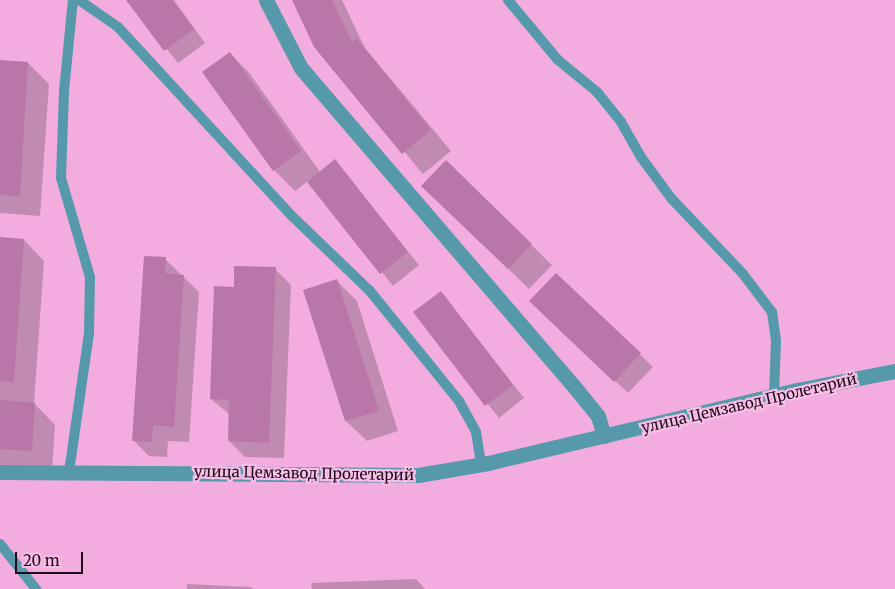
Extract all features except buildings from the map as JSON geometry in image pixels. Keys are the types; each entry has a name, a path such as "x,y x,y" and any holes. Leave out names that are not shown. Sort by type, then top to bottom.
{"street":[{"path":"266,0 302,68 572,384 598,416 604,436"},
{"name":"улица Цемзавод Пролетарий","path":"0,472 418,475 481,464 774,395 895,371"}],"lane":[{"path":"69,472 89,334 90,277 61,178 64,91 73,0"},
{"path":"78,0 118,27 293,216 370,292 459,401 476,432 481,464"},
{"path":"508,0 558,60 597,92 621,122 641,157 671,198 743,274 772,312 776,341 774,395"},
{"path":"0,544 36,589"}]}
